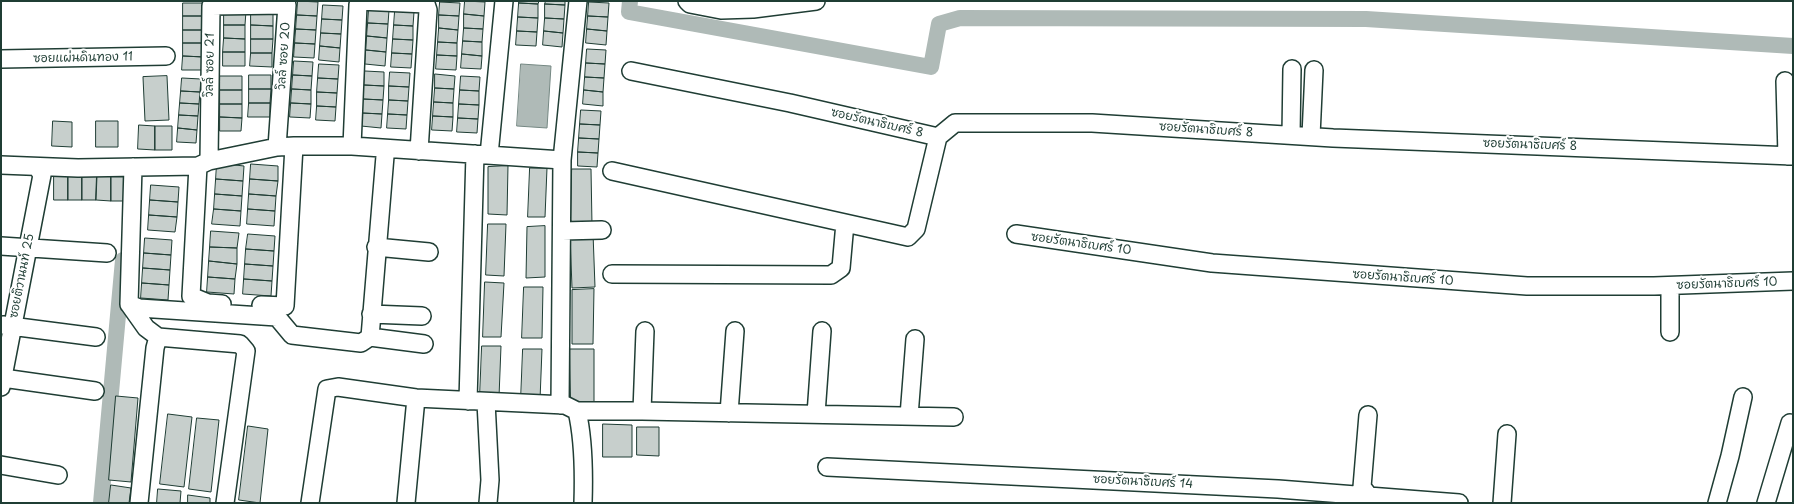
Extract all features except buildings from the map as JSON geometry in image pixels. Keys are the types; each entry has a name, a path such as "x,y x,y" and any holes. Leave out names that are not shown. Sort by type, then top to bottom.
{"street":[{"path":"468,401 482,155 504,1"},
{"path":"560,405 562,160 578,1"},
{"path":"688,1 690,4 721,10 753,9 816,1"},
{"path":"352,146 359,2 426,4 428,10 419,151"},
{"name":"วิลล์ ซอย 20","path":"247,6 287,5 286,146"},
{"name":"วิลล์ ซอย 21","path":"204,163 211,6 247,6"},
{"name":"ซอยแผ่นดินทอง 11","path":"1,59 166,56"},
{"path":"1291,135 1292,69"},
{"path":"1311,136 1314,70"},
{"name":"ซอยรัตนาธิเบศร์ 8","path":"631,71 790,103 938,137 955,123 1092,123 1311,136 1790,156"},
{"path":"1785,81 1790,156"},
{"path":"612,171 908,237 916,229 938,137"},
{"path":"1,166 133,167 204,163 286,146 352,146 562,160"},
{"path":"204,163 191,296 208,303 285,306 286,146"},
{"path":"370,337 376,247 385,156"},
{"name":"ซอยติวานนท์ 25","path":"2,383 7,326 28,246 42,175 37,167"},
{"path":"133,167 129,304 146,328 158,337 240,344 246,351 225,503"},
{"path":"612,274 831,275 841,268 845,223"},
{"path":"562,231 602,230"},
{"name":"ซอยรัตนาธิเบศร์ 10","path":"1016,234 1212,263 1527,286 1670,286 1793,281"},
{"path":"1,246 28,246 107,253"},
{"path":"376,247 429,252"},
{"path":"1670,286 1670,332"},
{"path":"129,304 139,308 277,316 292,335 361,343 370,337 424,344"},
{"path":"371,314 422,316"},
{"path":"7,326 96,337"},
{"path":"730,413 735,331"},
{"path":"816,414 822,331"},
{"path":"642,411 645,332"},
{"path":"139,503 155,348 158,337"},
{"path":"909,416 915,339"},
{"path":"2,383 95,391"},
{"path":"310,503 327,389 338,386 416,398 565,405 577,411 954,417"},
{"path":"1717,503 1730,456 1743,397"},
{"path":"406,503 416,398"},
{"path":"486,402 490,480 488,503"},
{"path":"577,411 584,474 583,503"},
{"path":"1368,415 1362,487 1369,500"},
{"path":"1766,503 1790,423"},
{"path":"1502,503 1507,434"},
{"path":"1,465 58,475"},
{"name":"ซอยรัตนาธิเบศร์ 14","path":"828,467 1278,489 1369,500 1459,503"}],"shaded area":[{"path":"521,64 551,66 547,128 517,126"}],"waterway":[{"path":"630,1 629,12 931,67 939,24 960,18 1366,19 1793,46"},
{"path":"101,503 123,260"}]}
